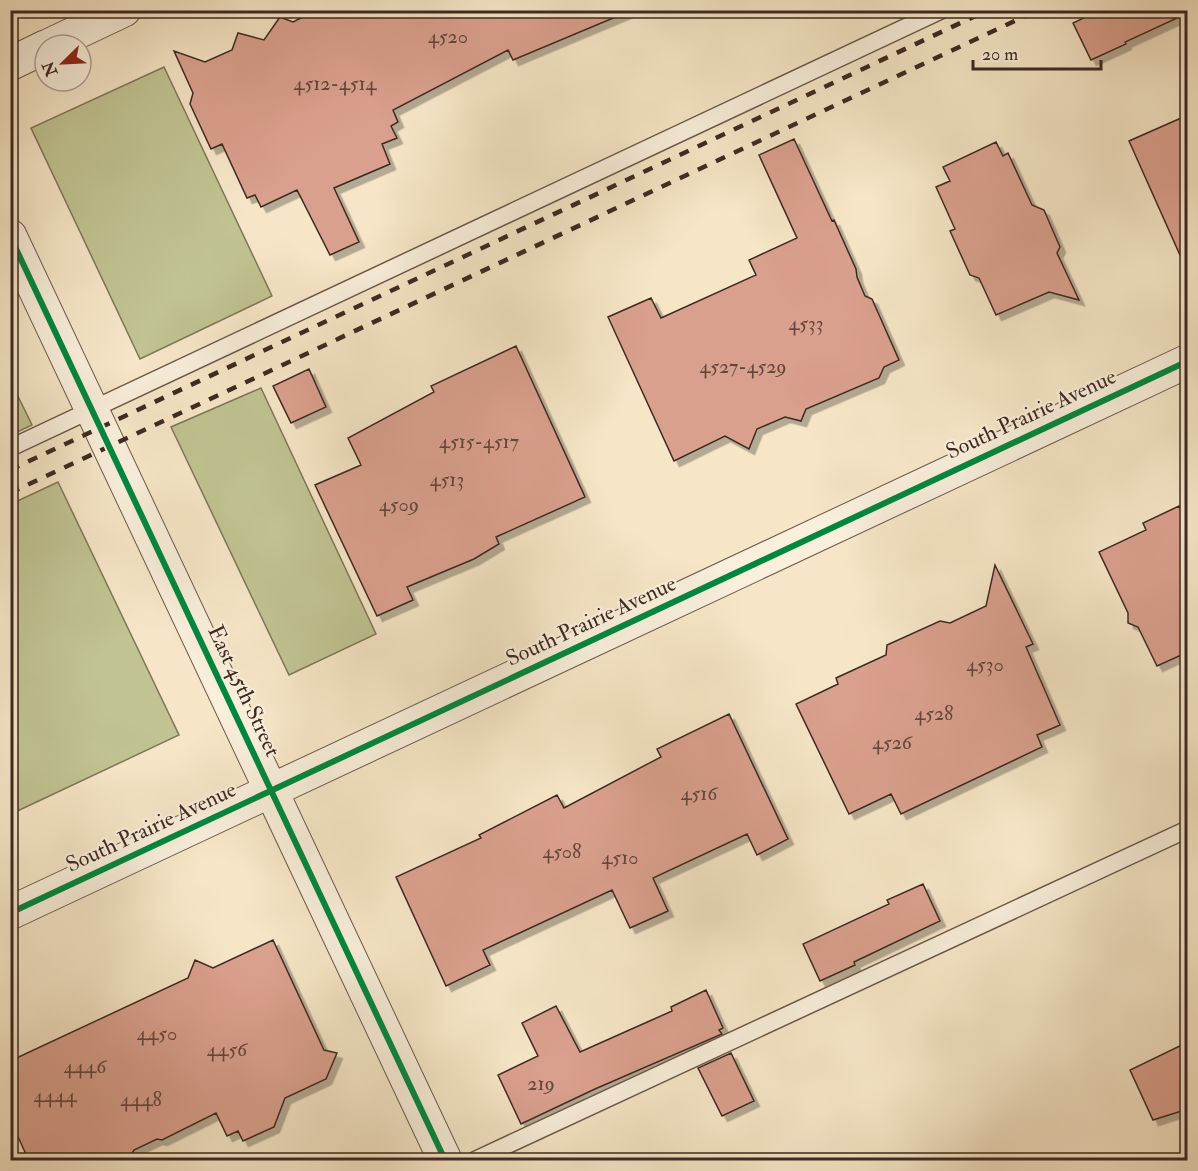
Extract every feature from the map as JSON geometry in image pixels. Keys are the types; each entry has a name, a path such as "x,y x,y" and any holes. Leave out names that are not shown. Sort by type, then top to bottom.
{"street":[{"path":"75,33 124,10"},
{"path":"10,64 33,53"},
{"name":"East 45th Street","path":"10,236 445,1161"},
{"name":"South Prairie Avenue","path":"10,913 1188,361"}],"lane":[{"path":"10,448 942,10"},
{"path":"475,1161 1188,829"}],"green space":[{"path":"164,67 272,296 140,359 31,128"},
{"path":"10,380 32,425 11,435 10,435"},
{"path":"261,388 376,634 289,675 171,427"},
{"path":"58,482 179,735 11,814 11,504"}],"building":[{"path":"317,10 630,11 513,60 508,50 393,110 398,122 391,126 397,138 382,144 390,164 334,188 359,242 330,255 297,190 261,207 255,195 247,198 222,144 211,149 190,104 193,93 174,51 205,62 232,50 238,33 264,40 280,17 293,22"},
{"path":"1100,10 1188,10 1188,13 1091,60 1073,23"},
{"path":"1188,115 1188,273 1129,141"},
{"path":"794,139 832,221 834,220 856,269 865,296 872,299 899,360 884,367 879,378 806,409 801,421 785,417 757,429 749,449 725,436 674,461 608,317 651,298 661,318 756,275 749,260 797,238 759,155"},
{"path":"996,142 1003,156 1008,153 1032,205 1044,210 1060,247 1057,253 1079,300 1049,292 996,315 979,278 970,275 950,231 955,229 936,187 950,181 943,167"},
{"path":"516,346 585,497 496,537 499,544 474,559 407,587 413,600 377,616 315,485 361,465 348,438 434,392 431,386"},
{"path":"309,369 326,407 291,423 273,386"},
{"path":"1179,506 1188,525 1188,652 1157,666 1138,627 1128,623 1128,613 1099,552 1146,530 1143,523"},
{"path":"995,565 1033,644 1026,647 1060,725 1037,735 1042,747 901,814 891,794 849,814 796,704 838,684 836,678 886,655 887,645 940,621 950,623 986,606"},
{"path":"729,714 788,839 757,855 747,834 653,878 668,911 630,928 612,890 483,950 490,965 446,986 396,877 481,838 479,835 557,795 564,808 661,757 657,749"},
{"path":"923,884 940,921 820,981 803,944 889,904 887,900"},
{"path":"273,940 324,1050 337,1053 326,1079 285,1098 274,1127 243,1141 238,1131 227,1136 216,1113 162,1140 157,1139 134,1150 131,1155 116,1161 29,1161 15,1130 10,1128 10,1061 188,978 195,960 213,968"},
{"path":"706,990 723,1028 719,1030 722,1034 521,1124 498,1075 538,1056 522,1023 556,1006 580,1052 672,1011 671,1007"},
{"path":"1188,1042 1188,1109 1153,1120 1130,1070"},
{"path":"731,1053 754,1101 722,1116 698,1068"}],"railway":[{"path":"10,470 988,10"},
{"path":"10,493 1038,10"}],"cycle path":[{"path":"10,236 445,1160"},
{"path":"10,913 1188,361"}]}
